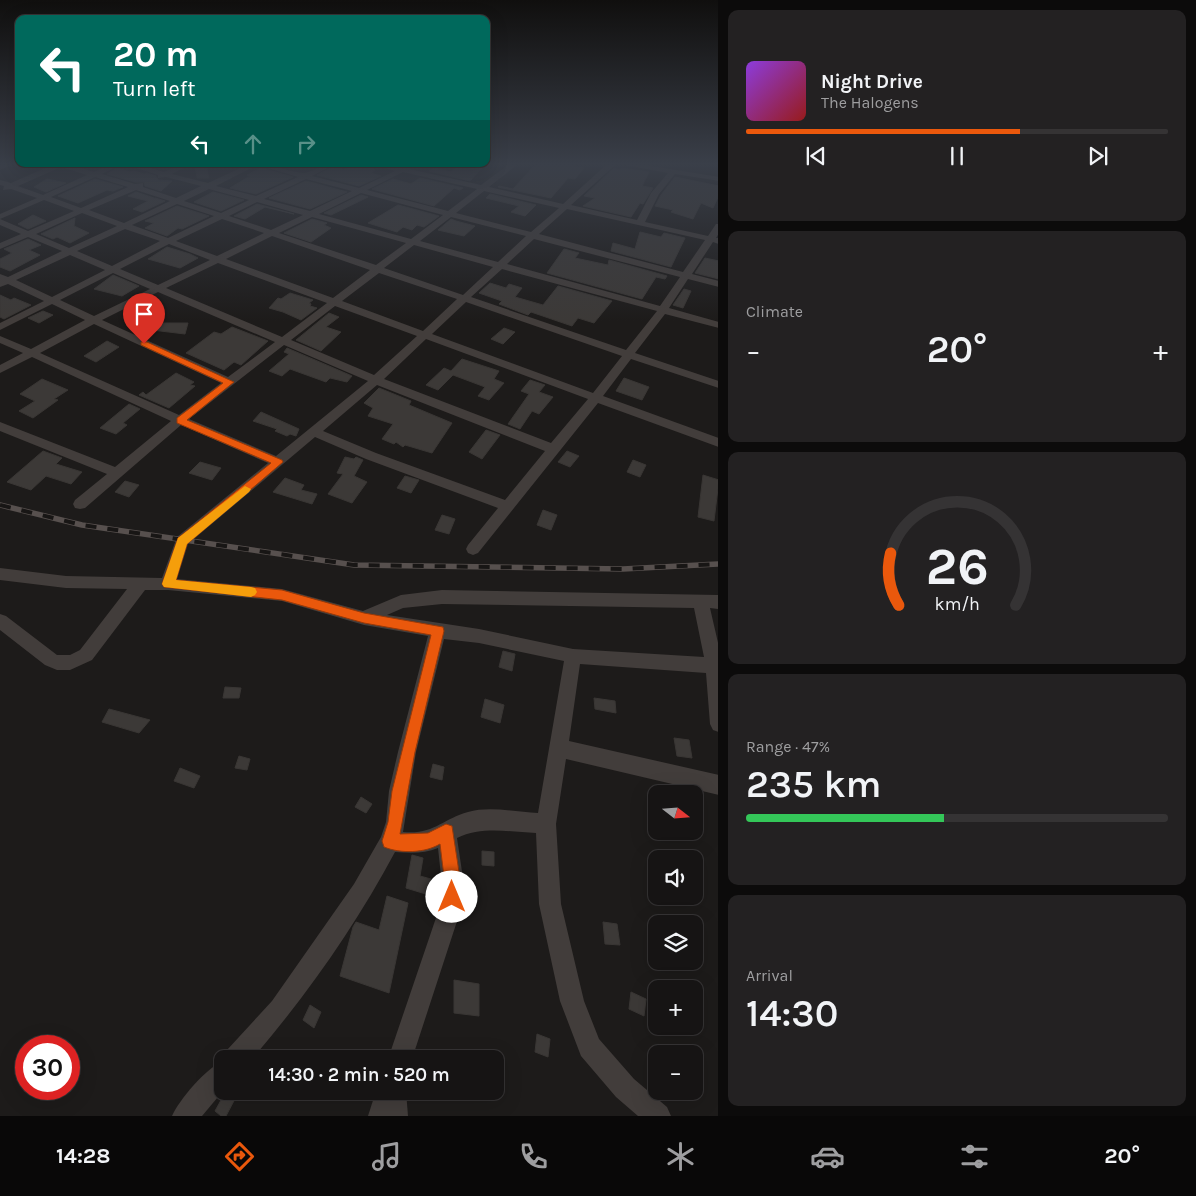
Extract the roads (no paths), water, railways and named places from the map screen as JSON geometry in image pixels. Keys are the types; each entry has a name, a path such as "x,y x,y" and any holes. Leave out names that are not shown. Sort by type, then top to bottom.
{"street":[{"path":"0,246 67,217"},
{"path":"97,217 168,241 334,304 718,442"},
{"path":"2,280 141,217"},
{"path":"222,217 272,232 627,356 718,385"},
{"path":"0,326 168,241 222,217"},
{"path":"0,370 93,320 303,217"},
{"path":"321,217 718,325"},
{"path":"80,504 180,420 334,304 445,217"},
{"path":"461,217 718,284"},
{"path":"168,584 182,541 376,380 553,217"},
{"path":"614,217 714,240"},
{"path":"640,223 643,217"},
{"path":"0,222 376,380 553,449"},
{"path":"473,549 595,398 662,311 684,276 714,240 718,226"},
{"path":"2,280 229,382"},
{"path":"0,339 30,354 278,462"},
{"path":"0,426 116,473"},
{"path":"315,432 371,456 508,506"},
{"path":"0,575 66,582 168,584 282,595 364,618 478,636 573,656 716,666"},
{"path":"0,621 51,662 75,663 86,655 141,584"},
{"path":"364,618 401,602 442,597 718,602"},
{"path":"701,602 716,666 718,724"},
{"path":"244,1050 280,1009 362,892 390,841 396,822 399,791 438,631"},
{"path":"573,656 546,824 550,904 572,1001 590,1047 625,1088 658,1116"},
{"path":"558,748 718,786"},
{"path":"390,841 412,843 430,841 468,822 482,820 546,824"},
{"path":"403,1050 450,909 453,885 446,832"},
{"path":"185,1116 214,1083"},
{"path":"381,1116 387,1100"},
{"path":"392,1100 395,1116"}],"railway":[{"path":"0,505 82,525 354,565 623,569 718,564"}]}
